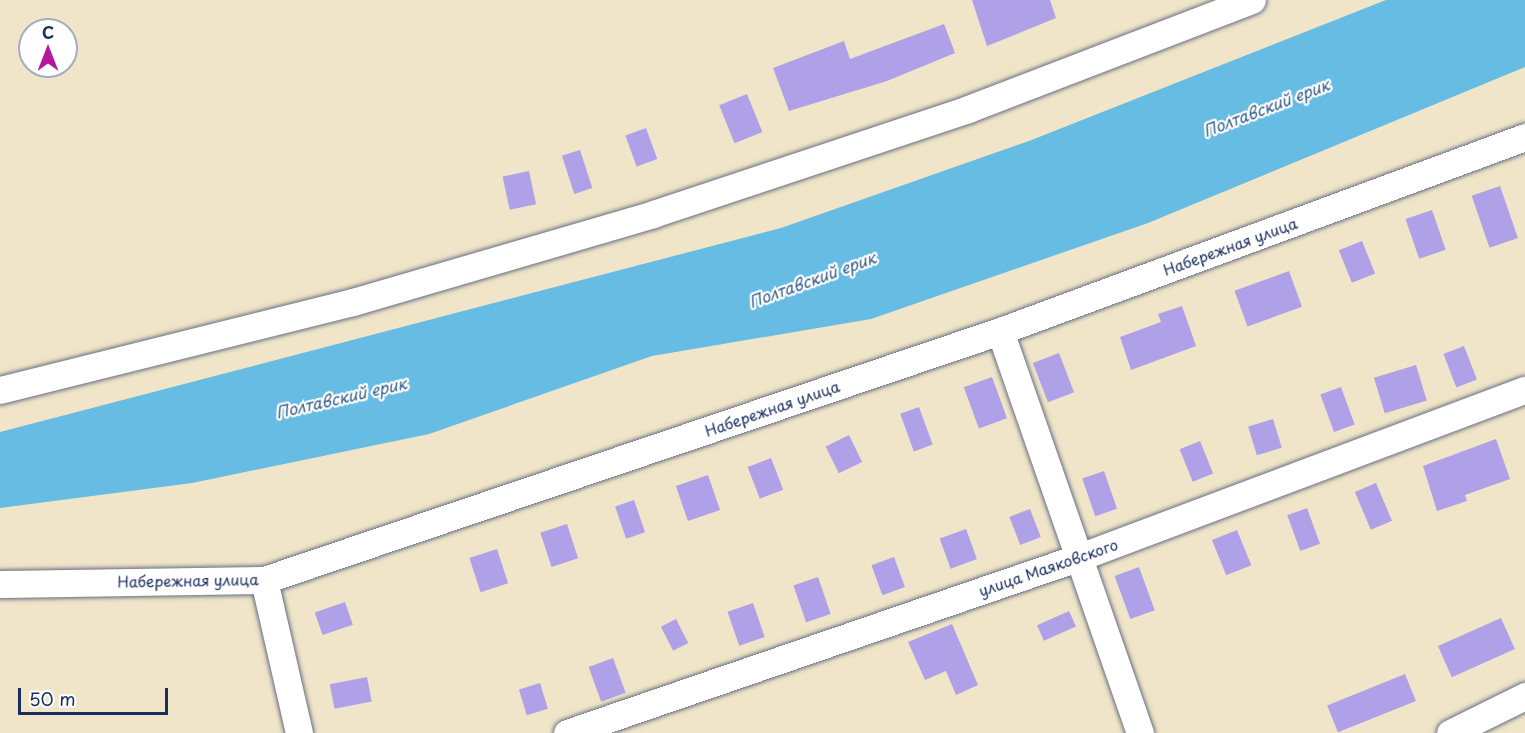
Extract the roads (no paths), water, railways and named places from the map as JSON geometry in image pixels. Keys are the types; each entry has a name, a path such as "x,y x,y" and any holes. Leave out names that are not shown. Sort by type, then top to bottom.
{"street":[{"path":"0,390 353,302 653,214 969,109 1252,0"},
{"name":"Набережная улица","path":"0,584 264,580 1000,331 1525,137"},
{"path":"1000,331 1077,558 1140,733"},
{"name":"улица Маяковского","path":"567,733 1077,558 1525,390"},
{"path":"264,580 299,733"},
{"path":"1450,733 1525,696"}],"water":[{"name":"Полтавский ерик","path":"1386,0 1525,0 1525,67 1148,223 871,319 652,356 429,434 192,483 0,508 0,432 781,228 1029,141"}]}
